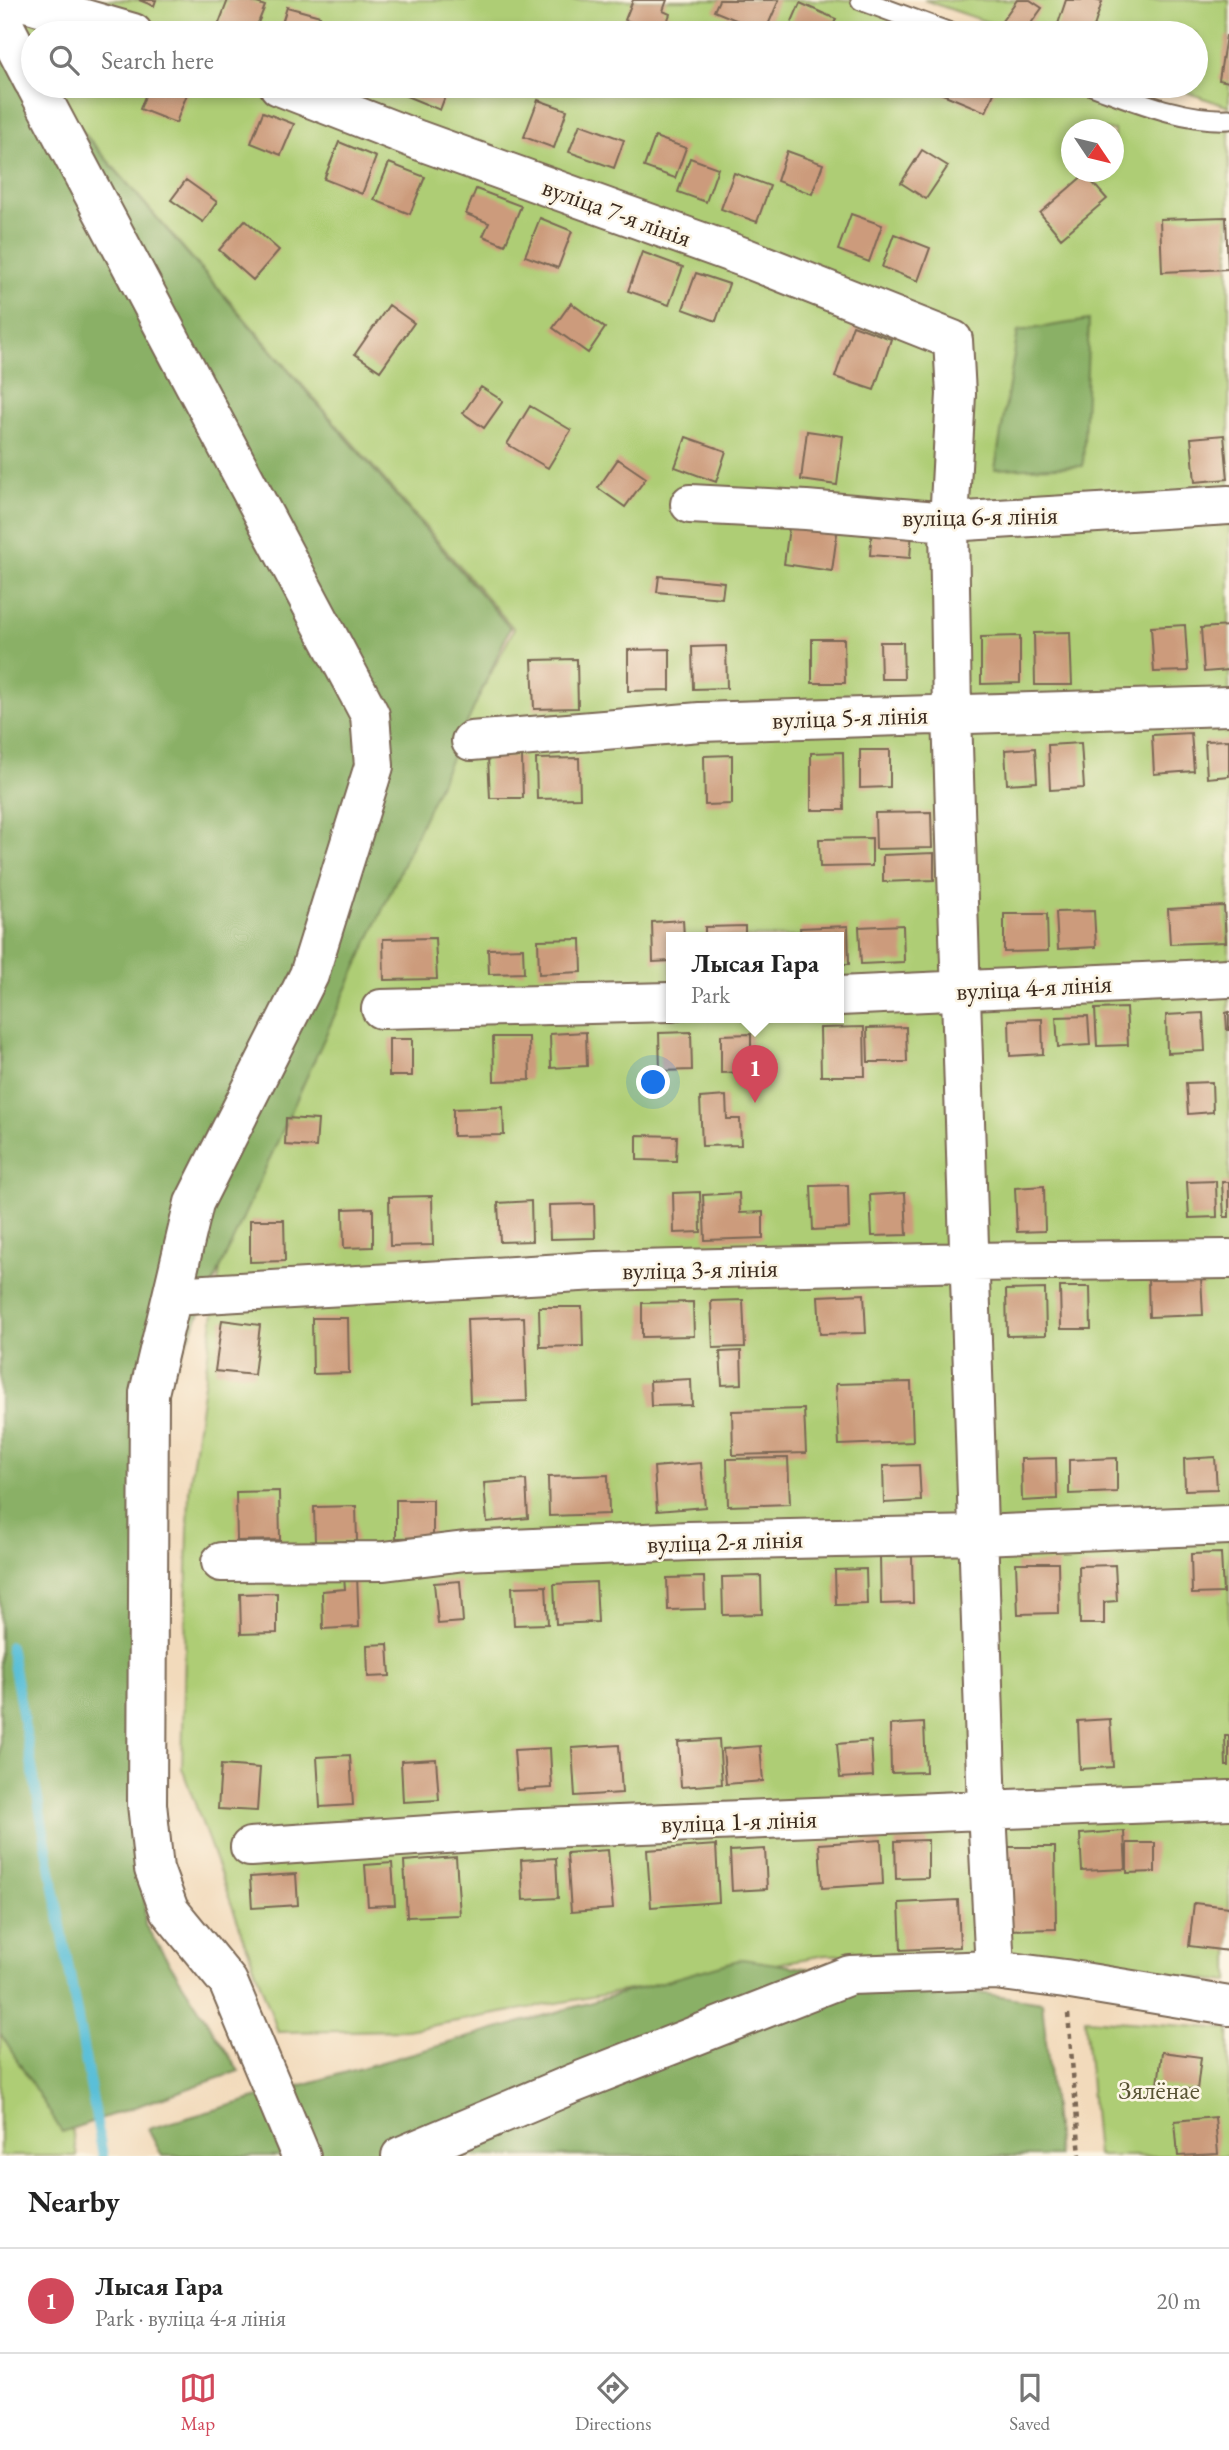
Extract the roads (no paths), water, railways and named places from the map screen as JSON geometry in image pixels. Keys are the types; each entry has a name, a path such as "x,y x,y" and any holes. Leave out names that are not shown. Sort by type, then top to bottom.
{"street":[{"path":"19,0 91,21"},
{"path":"0,6 5,27 21,58"},
{"path":"42,98 370,715 374,766 309,975 194,1203 149,1393 147,1804 154,1869 169,1910 228,1982 300,2156"},
{"name":"вуліца 7-я лінія","path":"310,98 418,140 746,258 953,341 956,394 949,522"},
{"name":"вуліца 6-я лінія","path":"690,504 949,522 1229,505"},
{"path":"949,522 952,714 987,1810 995,1970"},
{"name":"вуліца 5-я лінія","path":"471,741 700,722 1229,706"},
{"name":"вуліца 4-я лінія","path":"844,996 1229,978"},
{"path":"381,1009 666,1002"},
{"name":"вуліца 3-я лінія","path":"172,1296 597,1271 1229,1259"},
{"name":"вуліца 2-я лінія","path":"221,1562 384,1561 465,1551 689,1541 979,1535 1229,1525"},
{"name":"вуліца 1-я лінія","path":"250,1847 520,1829 1229,1800"},
{"path":"401,2156 572,2084 850,1975 995,1970 1229,2007"}],"lane":[{"path":"861,0 918,21"},
{"path":"1130,98 1174,113 1217,120 1229,119"}],"waterway":[{"path":"10,1646 103,2156"}],"place":[{"name":"Лысая Гара","path":"755,1103"}],"park label":[{"name":"Зялёнае","path":"1159,2090"}]}
